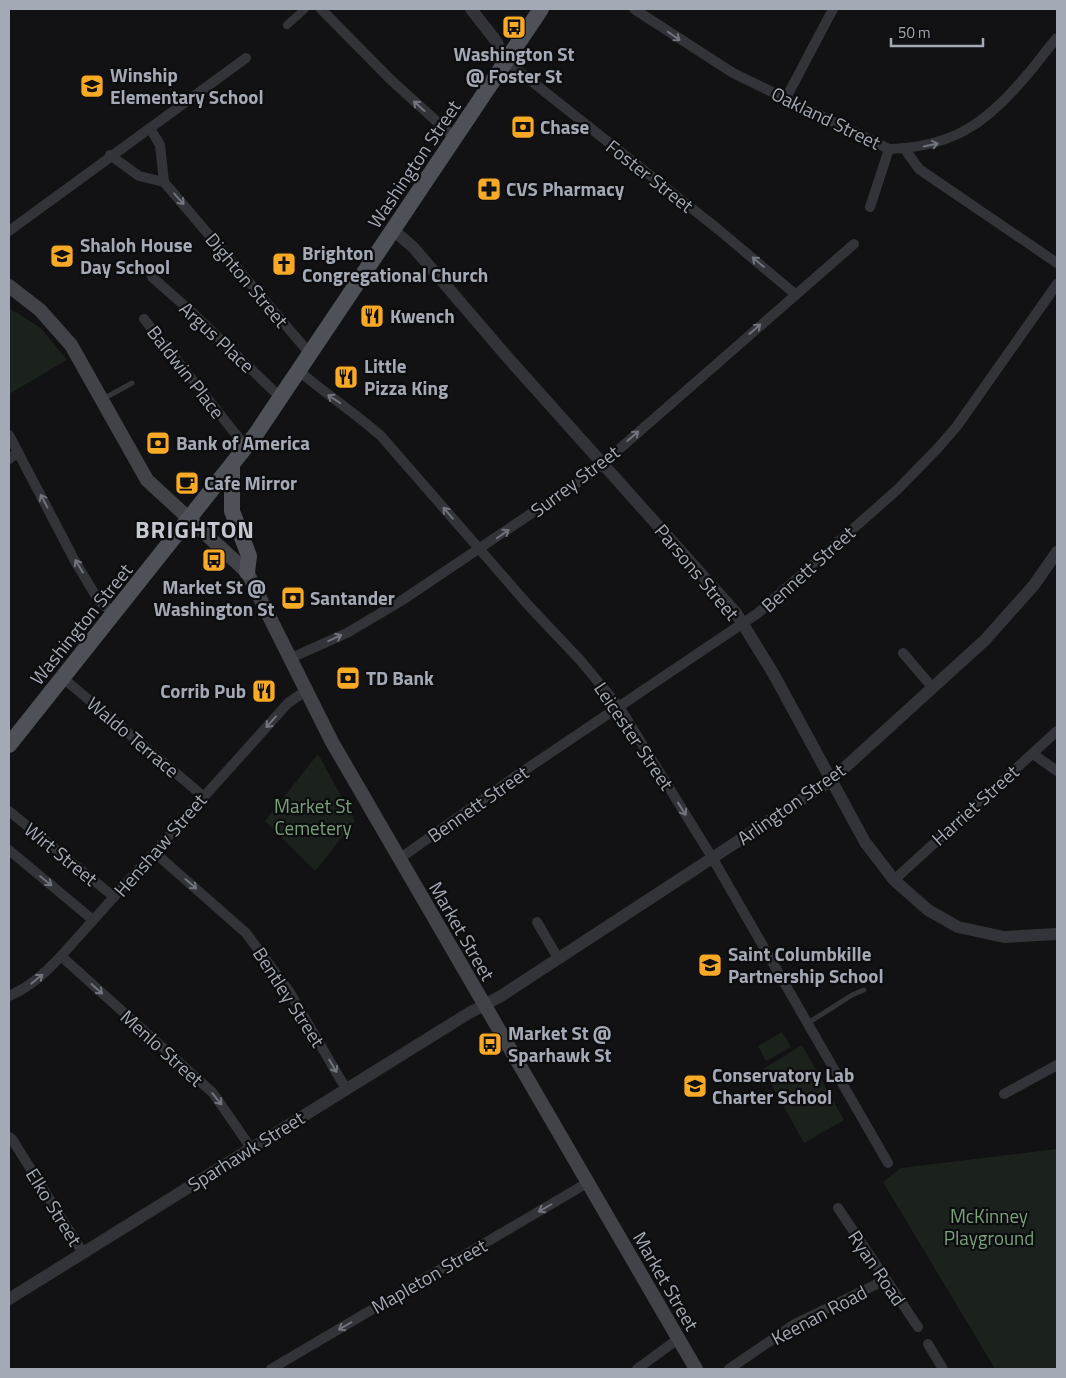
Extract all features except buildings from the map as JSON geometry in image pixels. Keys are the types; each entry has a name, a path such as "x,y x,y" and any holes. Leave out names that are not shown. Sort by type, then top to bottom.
{"main road":[{"name":"Washington Street","path":"10,743 115,614 246,447 311,355 541,9"},
{"name":"Market Street","path":"9,286 40,310 64,335 102,399 145,478 247,572 332,742 696,1369"},
{"path":"232,466 232,511 248,552 247,572"}],"street":[{"path":"287,25 305,9"},
{"path":"322,9 391,80 455,138"},
{"name":"Foster Street","path":"472,9 496,41 506,61 712,224 795,294"},
{"name":"Oakland Street","path":"634,9 733,73 889,149 941,142 972,127 993,111 1019,84 1057,38"},
{"path":"786,98 833,9"},
{"path":"9,231 110,155 246,58"},
{"path":"110,155 139,176 164,182 163,158 160,145 150,128"},
{"path":"904,148 919,169 1057,263"},
{"path":"870,207 889,149"},
{"name":"Dighton Street","path":"164,182 311,355"},
{"name":"Parsons Street","path":"393,230 413,247 736,613 773,673 830,781 865,842 894,880 928,910 958,927 1004,937 1057,934"},
{"name":"Surrey Street","path":"291,658 358,626 401,601 480,550 593,472 854,244"},
{"name":"Argus Place","path":"152,277 195,315 281,398"},
{"name":"Bennett Street","path":"400,859 516,776 620,708 758,613 898,489 937,449 957,426 1057,284"},
{"name":"Baldwin Place","path":"144,319 246,447"},
{"name":"Leicester Street","path":"299,371 320,389 356,413 381,436 480,550 580,660 620,708 713,859 888,1163"},
{"path":"9,435 76,563 99,601 115,614"},
{"path":"9,458 18,452"},
{"name":"Arlington Street","path":"484,1006 713,859 830,781 986,640 1034,585 1057,552"},
{"path":"903,653 932,687"},
{"name":"Waldo Terrace","path":"63,678 203,796"},
{"name":"Henshaw Street","path":"9,996 23,990 41,977 288,703 307,690"},
{"name":"Harriet Street","path":"894,880 1057,731"},
{"path":"1033,754 1057,771"},
{"name":"Wirt Street","path":"9,811 114,898"},
{"name":"Wirt Street","path":"9,850 93,920"},
{"name":"Bentley Street","path":"154,852 246,933 289,991 346,1089"},
{"path":"537,922 558,958"},
{"name":"Menlo Street","path":"61,956 213,1093 252,1148"},
{"name":"Sparhawk Street","path":"9,1299 346,1089 484,1006"},
{"path":"1004,1094 1057,1065"},
{"name":"Elko Street","path":"9,1137 83,1253"},
{"name":"Mapleton Street","path":"271,1369 587,1183"},
{"name":"Ryan Road","path":"838,1208 885,1280 918,1326"},
{"name":"Keenan Road","path":"729,1369 795,1324 885,1280"},
{"path":"637,1369 678,1339"},
{"path":"928,1344 943,1369"}],"lane":[{"path":"102,399 132,383"},
{"path":"808,1023 852,994 864,990"}],"green space":[{"path":"9,308 41,328 67,360 9,394"},
{"name":"Market St Cemetery","path":"318,754 355,821 315,871 265,821"},
{"path":"782,1032 791,1047 766,1061 758,1046"},
{"path":"802,1045 844,1120 804,1143 763,1069"},
{"name":"McKinney Playground","path":"1057,1149 1057,1369 995,1369 883,1182 901,1168"}],"place":[{"name":"Washington St @ Foster St","path":"514,27"},
{"name":"Winship Elementary School","path":"92,86"},
{"name":"Chase","path":"523,127"},
{"name":"CVS Pharmacy","path":"489,189"},
{"name":"Shaloh House Day School","path":"62,256"},
{"name":"Brighton Congregational Church","path":"284,264"},
{"name":"Kwench","path":"372,316"},
{"name":"Little Pizza King","path":"346,377"},
{"name":"Bank of America","path":"158,443"},
{"name":"Cafe Mirror","path":"187,483"},
{"name":"Market St @ Washington St","path":"214,560"},
{"name":"Santander","path":"293,598"},
{"name":"TD Bank","path":"348,678"},
{"name":"Corrib Pub","path":"264,691"},
{"name":"Saint Columbkille Partnership School","path":"710,965"},
{"name":"Market St @ Sparhawk St","path":"490,1044"},
{"name":"Conservatory Lab Charter School","path":"695,1086"}],"district":[{"name":"BRIGHTON","path":"195,530"}]}
